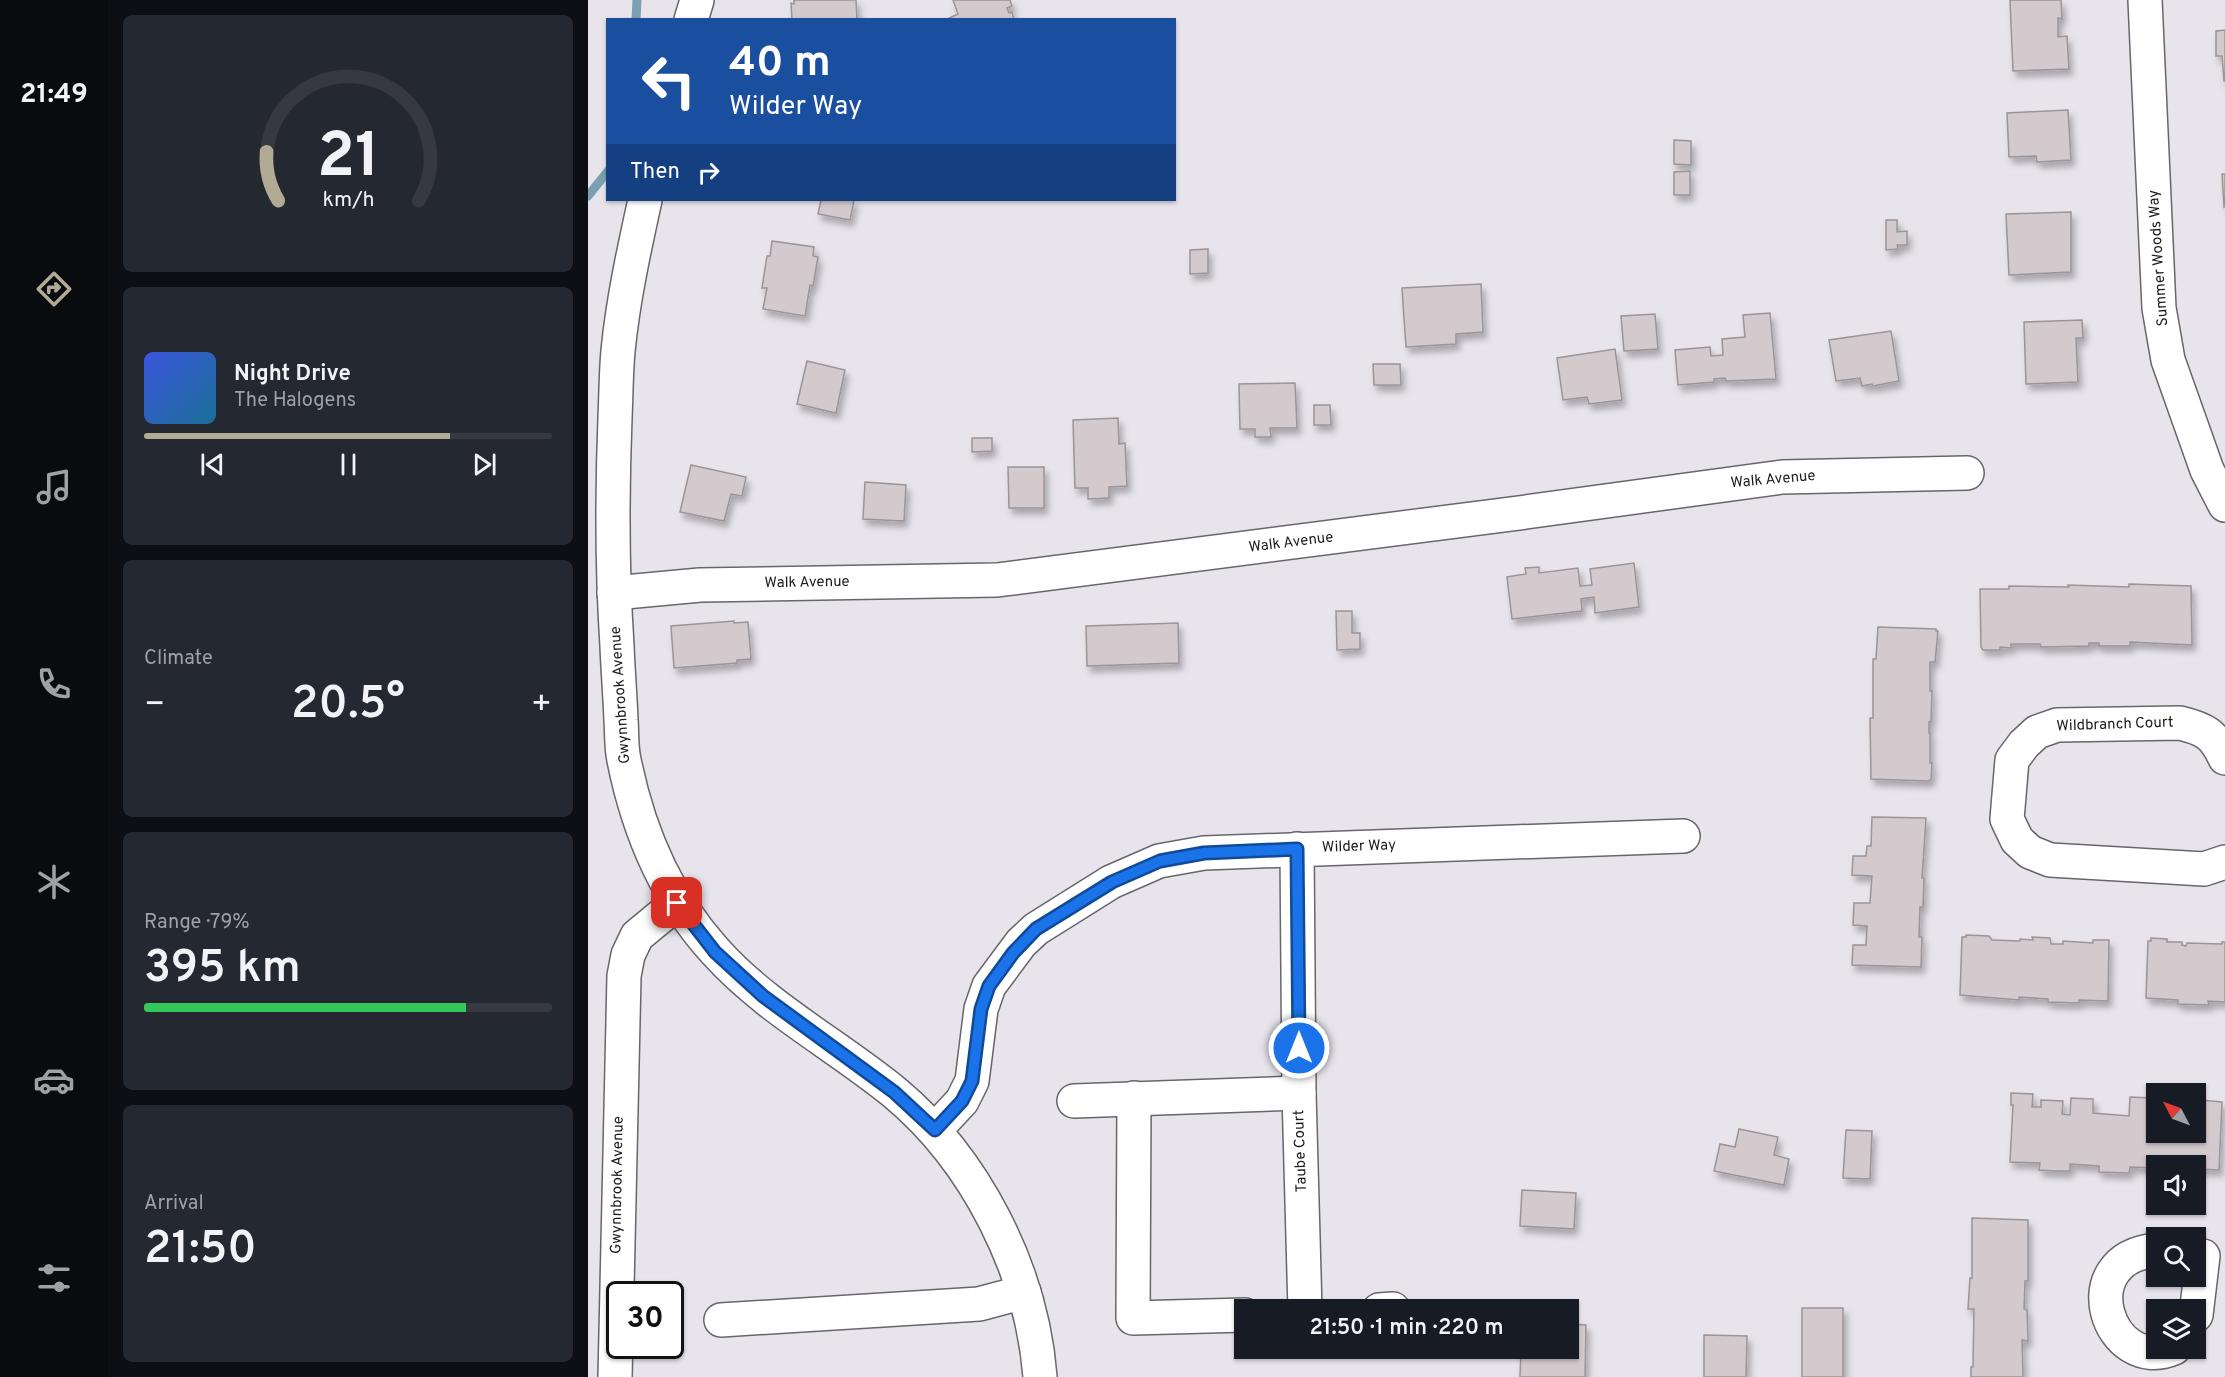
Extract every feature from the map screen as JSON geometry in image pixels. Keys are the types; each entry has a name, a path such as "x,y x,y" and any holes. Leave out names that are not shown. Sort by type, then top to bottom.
{"street":[{"path":"692,18 696,0"},
{"name":"Summer Woods Way","path":"2145,0 2161,318 2168,360 2185,412 2207,470 2225,505"},
{"name":"Gwynnbrook Avenue","path":"615,1377 624,976 628,955 637,936 677,903 650,848 623,758 614,593 613,462 618,352 627,284 645,201"},
{"name":"Walk Avenue","path":"614,593 700,585 997,580 1782,477 1967,472"},
{"name":"Wildbranch Court","path":"2225,758 2220,746 2210,733 2180,723 2058,725 2037,732 2012,760 2007,819 2017,840 2030,852 2050,860 2204,868 2225,862"},
{"name":"Wilder Way","path":"935,1130 962,1101 972,1081 981,1009 989,986 1005,962 1036,929 1112,882 1160,861 1204,853 1683,836"},
{"name":"Taube Court","path":"1297,849 1299,1093 1305,1299"},
{"path":"677,903 715,952 763,996 894,1092 935,1130 985,1200 1024,1292 1040,1377"},
{"path":"1074,1101 1299,1093"},
{"path":"1134,1098 1133,1318 1234,1315"},
{"path":"2146,1253 2131,1257 2114,1272 2107,1290 2105,1312 2113,1333 2127,1347 2146,1354"},
{"path":"2199,1299 2208,1256"},
{"path":"721,1320 979,1304 1024,1292"}],"building":[{"path":"794,0 856,0 857,18 792,18 791,3 794,4"},
{"path":"953,0 1010,0 1012,6 1007,8 1009,13 1012,12 1014,18 949,18 958,14"},
{"path":"2010,0 2061,0 2062,19 2058,18 2058,37 2067,36 2069,69 2013,71"},
{"path":"2225,30 2224,81 2222,56 2216,56 2216,31"},
{"path":"2068,110 2071,160 2037,162 2036,156 2009,157 2007,113"},
{"path":"1674,140 1691,141 1691,165 1674,164"},
{"path":"1690,171 1690,195 1674,195 1674,172"},
{"path":"2222,174 2225,174 2224,207"},
{"path":"821,201 854,201 850,220 818,214"},
{"path":"2071,212 2071,272 2009,275 2006,214"},
{"path":"1886,220 1897,220 1897,232 1907,231 1907,245 1897,245 1898,249 1886,250"},
{"path":"772,241 814,247 813,256 818,257 805,316 763,309 767,288 762,288"},
{"path":"1208,249 1208,273 1190,274 1190,250"},
{"path":"1481,284 1483,332 1456,334 1456,344 1406,347 1402,288"},
{"path":"1770,313 1776,379 1726,381 1725,378 1714,379 1714,382 1678,385 1675,350 1710,347 1711,356 1723,355 1722,339 1745,337 1743,315"},
{"path":"1655,314 1658,349 1624,351 1621,316"},
{"path":"2082,320 2083,338 2076,338 2078,382 2026,384 2024,322"},
{"path":"1891,331 1899,381 1862,386 1860,378 1836,381 1829,340"},
{"path":"1615,349 1622,400 1589,404 1587,397 1563,400 1557,358"},
{"path":"807,361 845,370 836,413 797,404"},
{"path":"1373,364 1400,364 1401,385 1374,385"},
{"path":"1295,383 1297,428 1270,428 1271,437 1255,437 1255,429 1240,429 1239,384"},
{"path":"1314,405 1330,405 1331,425 1314,425"},
{"path":"1118,418 1119,444 1125,443 1127,486 1109,487 1109,498 1088,499 1088,488 1075,488 1073,420"},
{"path":"972,438 992,438 992,451 972,452"},
{"path":"691,465 746,477 742,496 731,494 724,521 680,512"},
{"path":"1008,467 1044,467 1044,508 1009,508"},
{"path":"865,482 906,485 904,521 863,519"},
{"path":"1634,563 1639,607 1595,613 1594,597 1581,599 1582,611 1512,619 1507,577 1526,574 1525,568 1539,567 1539,573 1578,568 1580,586 1592,585 1590,569"},
{"path":"2129,584 2191,586 2192,645 2130,642 2130,646 2099,646 2099,643 2089,643 2089,646 2041,647 2040,644 2011,644 2011,648 2000,647 2000,650 1983,650 1981,647 1980,589 2009,589 2009,586 2069,587 2068,585 2129,587"},
{"path":"1336,611 1352,611 1352,633 1360,633 1360,649 1337,650"},
{"path":"734,621 734,623 748,622 751,659 737,660 737,663 674,668 671,626"},
{"path":"1178,623 1179,663 1087,666 1086,626"},
{"path":"1878,627 1936,629 1938,631 1935,662 1930,662 1930,691 1932,691 1929,733 1930,763 1932,763 1929,781 1871,779 1870,718 1873,718 1873,659 1876,659"},
{"path":"1872,817 1926,818 1922,878 1924,878 1923,907 1920,907 1921,967 1852,965 1853,945 1866,945 1867,926 1853,925 1854,903 1870,903 1872,876 1852,875 1853,856 1866,856 1867,846 1871,846"},
{"path":"1966,935 1989,936 1992,940 2020,941 2020,939 2033,940 2032,937 2050,938 2051,944 2063,944 2063,941 2093,943 2093,940 2109,940 2108,1001 2048,1002 2048,999 2019,997 2019,1000 1960,995 1962,937"},
{"path":"2151,938 2167,939 2167,942 2182,942 2182,945 2186,946 2187,943 2222,944 2225,942 2225,1002 2208,1001 2209,1005 2178,1004 2178,1000 2146,998 2148,941 2151,941"},
{"path":"2011,1093 2033,1094 2032,1107 2041,1107 2041,1100 2063,1101 2062,1114 2070,1115 2071,1098 2093,1099 2093,1113 2129,1116 2130,1097 2146,1098 2146,1143 2206,1143 2206,1100 2222,1102 2219,1170 2206,1169 2206,1155 2146,1155 2146,1168 2130,1167 2129,1173 2099,1172 2099,1166 2070,1164 2070,1171 2039,1170 2040,1163 2010,1162 2013,1105 2011,1105"},
{"path":"1739,1129 1778,1137 1774,1155 1789,1159 1784,1185 1714,1171 1720,1144 1735,1147"},
{"path":"1846,1130 1872,1131 1870,1179 1843,1178"},
{"path":"1522,1190 1576,1193 1574,1229 1520,1226"},
{"path":"1972,1218 2028,1220 2028,1281 2025,1281 2024,1309 2027,1310 2028,1341 2022,1340 2023,1377 1971,1377 1974,1309 1968,1309 1970,1278 1972,1278"},
{"path":"1802,1308 1843,1308 1843,1377 1802,1377"},
{"path":"1579,1325 1586,1325 1585,1377 1520,1377 1521,1359 1579,1359"},
{"path":"1704,1335 1747,1336 1746,1377 1704,1377"}],"waterway":[{"path":"636,18 637,0"},
{"path":"588,196 606,174"}],"route":[{"path":"677,903 715,952 763,996 894,1092 935,1130 962,1101 972,1081 981,1009 989,986 1005,962 1036,929 1112,882 1160,861 1204,853 1297,849 1299,1048"}]}
